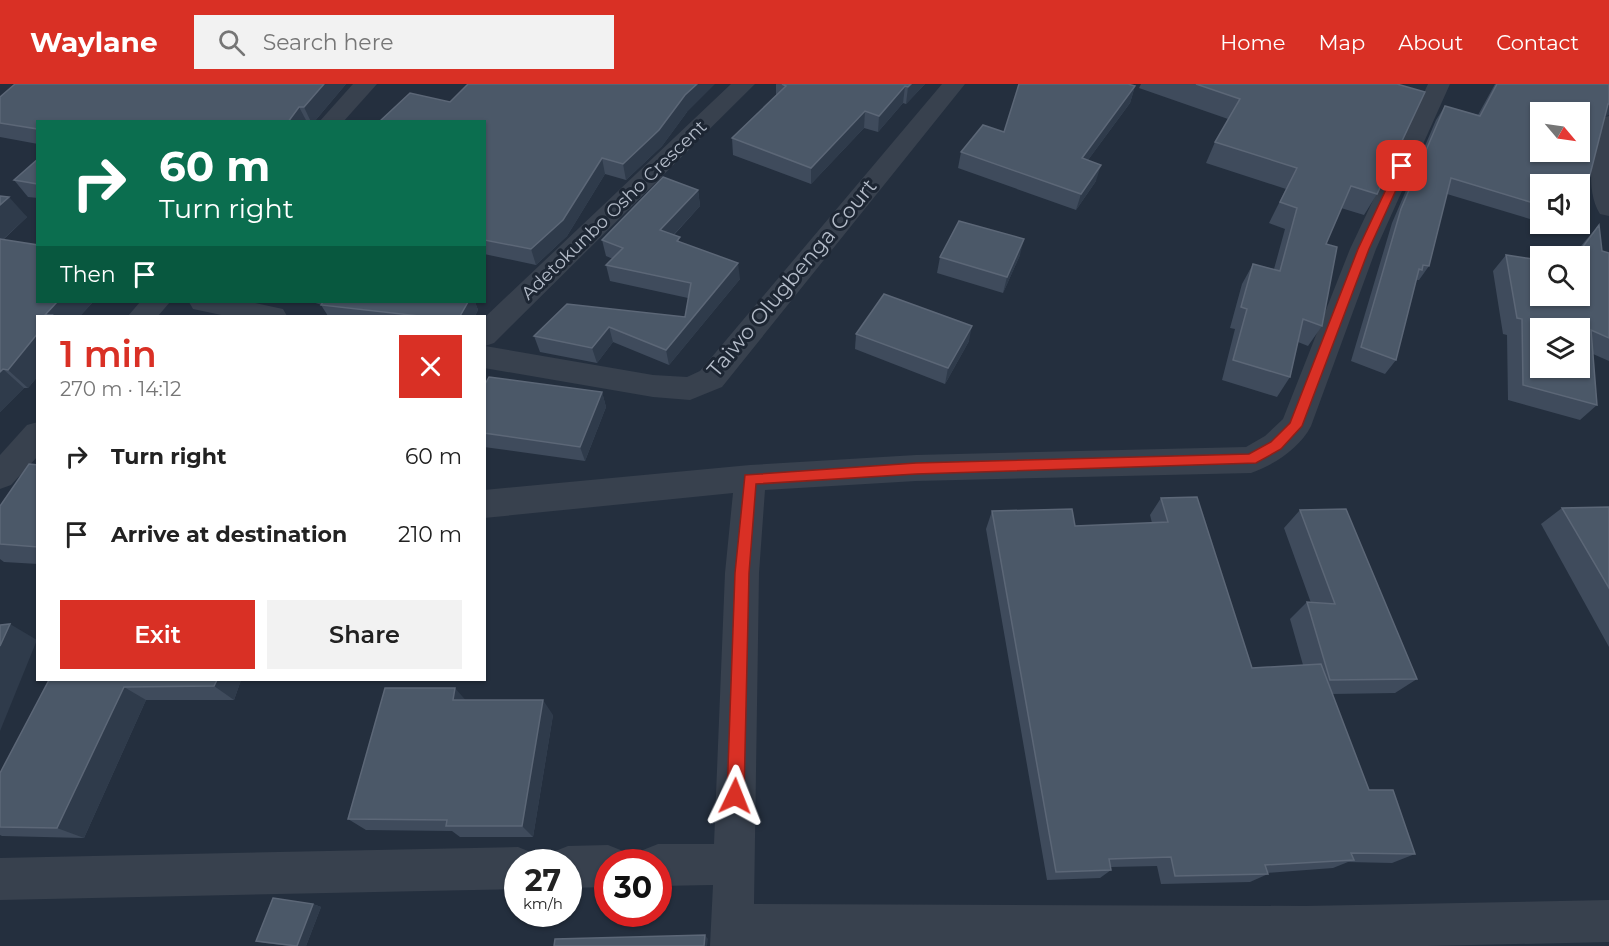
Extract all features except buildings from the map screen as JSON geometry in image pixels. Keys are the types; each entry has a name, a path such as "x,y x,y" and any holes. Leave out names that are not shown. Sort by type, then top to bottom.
{"street":[{"path":"332,120 366,84"},
{"name":"Adetokunbo Osho Crescent","path":"486,334 744,84"},
{"name":"Taiwo Olugbenga Court","path":"486,357 653,386 690,389 711,379 954,84"},
{"path":"486,504 750,478 916,468 1251,460 1276,445 1296,426 1363,249 1440,84"},
{"path":"1609,123 1603,177 1609,208"},
{"path":"143,315 155,303"},
{"path":"208,303 268,315"},
{"path":"0,476 36,436"},
{"path":"750,478 742,573 733,935 1307,937 1609,921"},
{"path":"672,865 733,864"},
{"path":"0,879 504,868"}],"route":[{"path":"735,796 742,573 750,478 916,468 1077,466 1251,460 1276,445 1296,426 1363,249 1402,166"}]}
